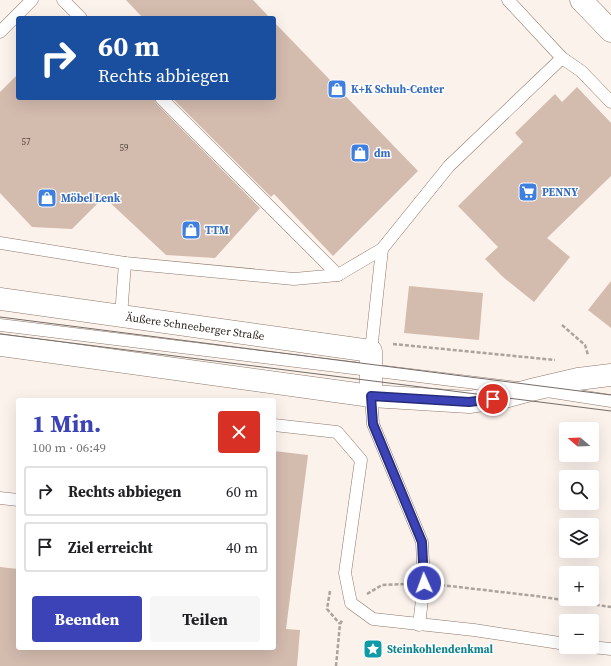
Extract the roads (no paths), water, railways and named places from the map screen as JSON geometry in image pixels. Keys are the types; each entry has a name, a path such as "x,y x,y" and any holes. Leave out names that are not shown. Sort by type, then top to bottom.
{"street":[{"path":"581,0 611,31"},
{"name":"Äußere Schneeberger Straße","path":"0,299 371,354"},
{"name":"Äußere Schneeberger Straße","path":"0,345 371,396 469,402 505,397 578,379 611,375"},
{"path":"371,354 371,396"}],"lane":[{"path":"0,32 32,0"},
{"path":"63,0 79,16"},
{"path":"508,0 562,58 581,71 611,102"},
{"path":"0,242 125,263 294,279 338,275 382,249 449,166 562,58"},
{"path":"163,100 338,275"},
{"path":"371,354 382,249"},
{"path":"121,316 125,263"},
{"name":"Äußere Schneeberger Straße","path":"0,324 371,354 532,390 611,401"},
{"path":"371,396 373,424 422,542 424,583 419,625"},
{"path":"276,425 337,432 361,460 345,574 351,603 373,619 474,630 559,643"},
{"path":"0,498 16,500"},
{"path":"599,648 611,649"}],"tram line":[{"path":"0,317 611,395"},
{"path":"0,334 611,411"}],"place":[{"name":"K+K Schuh-Center","path":"337,89"},
{"name":"dm","path":"360,153"},
{"name":"PENNY","path":"528,192"},
{"name":"Möbel Lenk","path":"47,198"},
{"name":"TTM","path":"191,230"},
{"name":"Steinkohlendenkmal","path":"373,649"}]}
